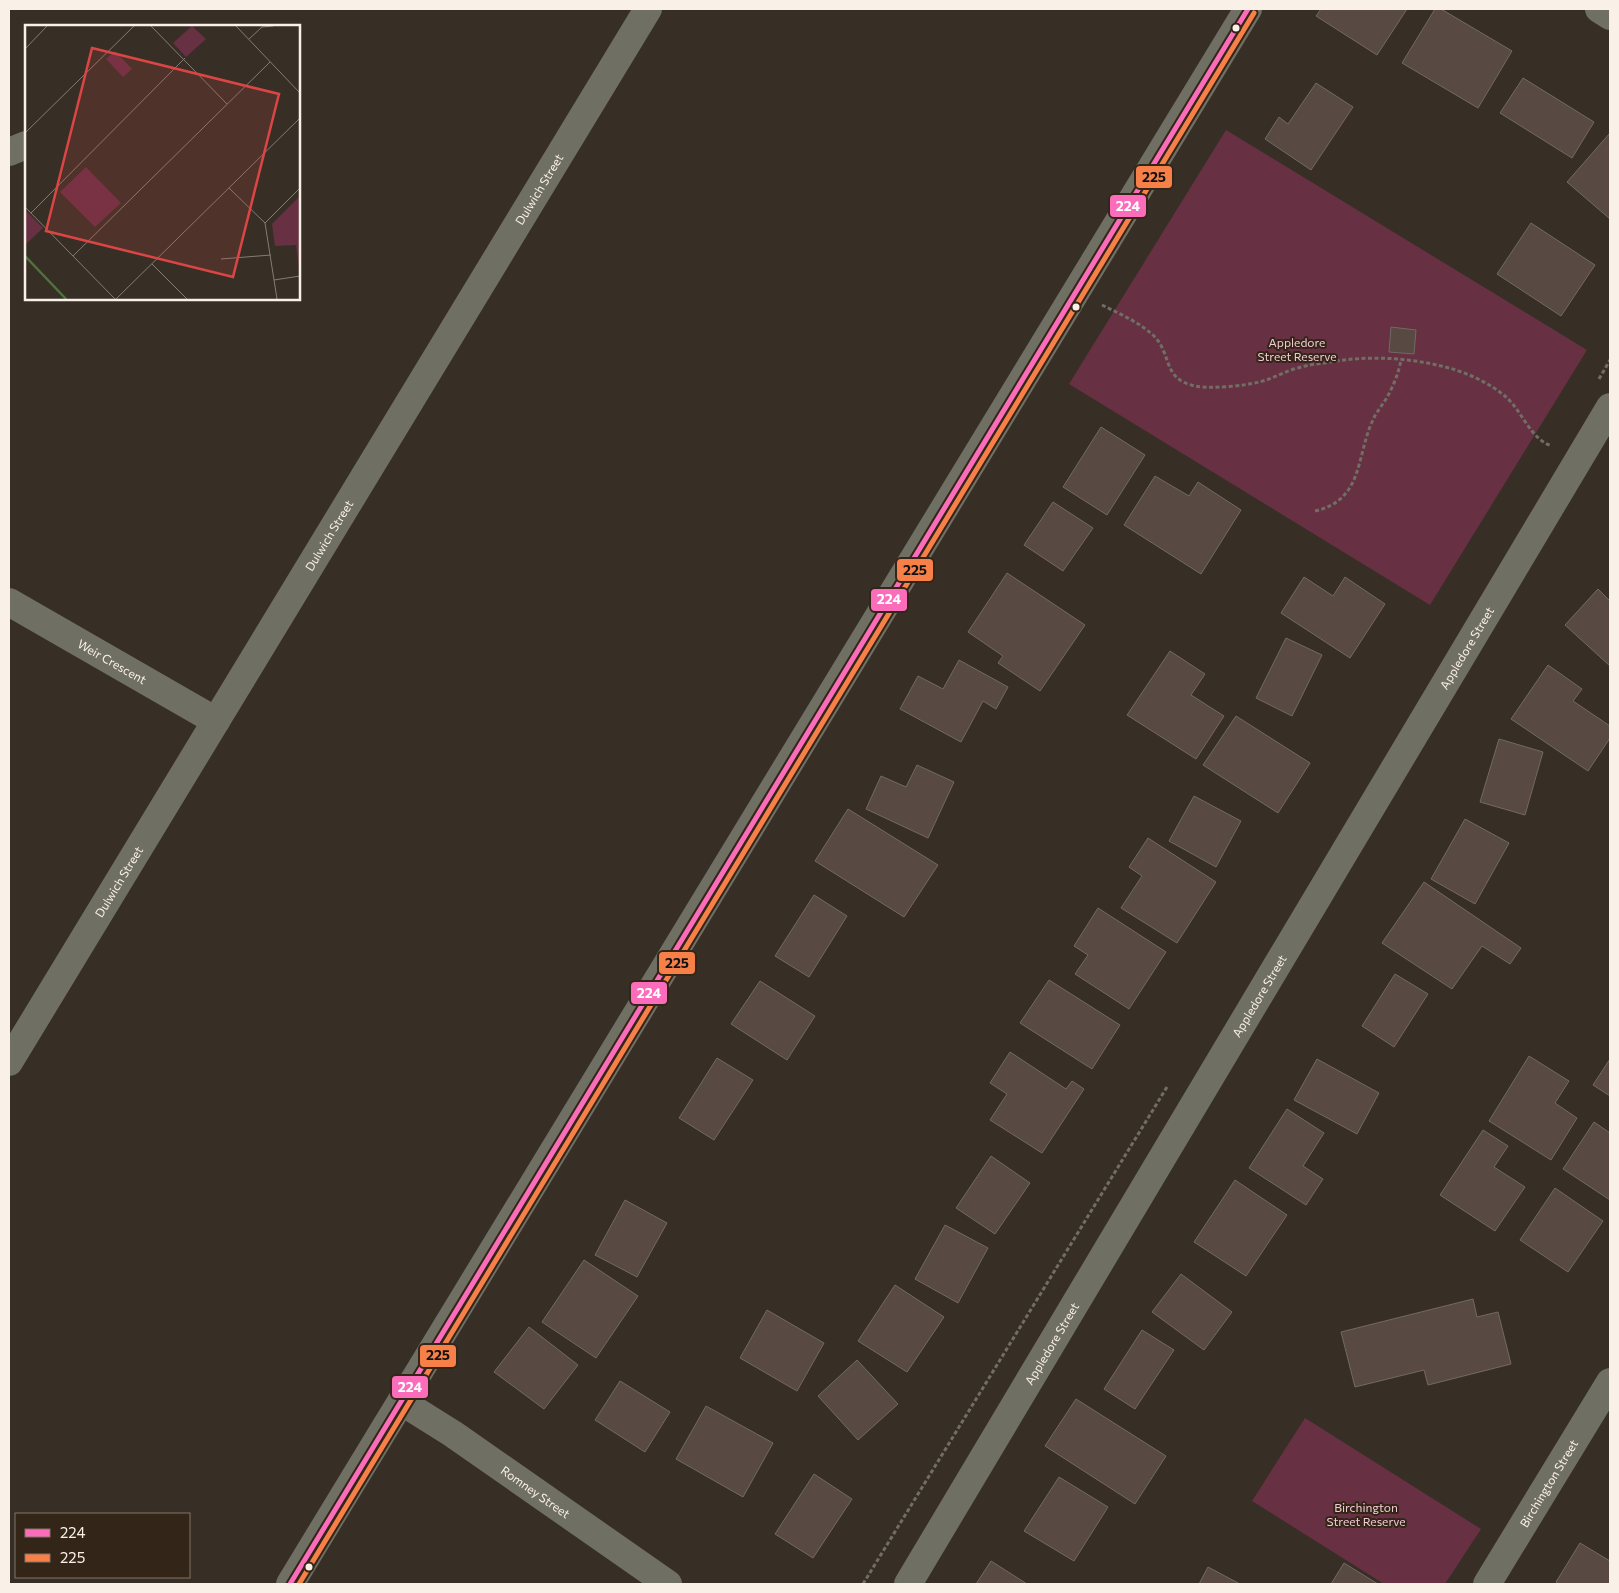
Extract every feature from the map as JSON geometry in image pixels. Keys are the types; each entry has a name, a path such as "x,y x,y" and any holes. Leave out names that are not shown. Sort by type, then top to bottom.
{"street":[{"name":"Dulwich Street","path":"9,1062 648,9"},
{"path":"290,1584 1248,9"},
{"path":"1599,9 1610,16"},
{"path":"9,152 25,145"},
{"name":"Appledore Street","path":"908,1584 1610,407"},
{"name":"Weir Crescent","path":"9,602 216,722"},
{"name":"Birchington Street","path":"1487,1584 1610,1382"},
{"name":"Romney Street","path":"402,1402 453,1434 668,1584"}],"path":[{"path":"1100,304 1129,318 1154,336 1162,346 1169,369 1176,377 1194,386 1221,387 1259,382 1299,367 1342,360 1380,357 1401,359 1450,368 1482,381 1506,397 1523,417 1531,431 1542,442 1558,447"},
{"path":"1316,512 1325,509 1339,500 1350,489 1360,466 1372,422 1396,379 1401,359"}],"green space":[{"name":"Appledore Street Reserve","path":"1226,130 1587,350 1430,605 1069,384"},
{"name":"Birchington Street Reserve","path":"1305,1418 1481,1529 1445,1584 1384,1584 1252,1501"}],"building":[{"path":"1321,9 1407,9 1377,55 1316,16"},
{"path":"1435,9 1441,9 1512,51 1478,108 1402,63"},
{"path":"1523,78 1594,122 1572,158 1500,113"},
{"path":"1316,83 1353,107 1311,170 1265,139 1279,117 1288,124"},
{"path":"1610,133 1610,219 1567,182"},
{"path":"1531,223 1595,265 1561,316 1497,274"},
{"path":"1391,327 1416,330 1414,354 1389,352"},
{"path":"1101,427 1145,455 1107,515 1063,487"},
{"path":"1155,476 1189,496 1198,482 1241,510 1201,574 1124,525"},
{"path":"1053,502 1093,528 1063,571 1024,545"},
{"path":"1007,573 1085,625 1040,691 998,663 1003,656 968,632"},
{"path":"1304,577 1333,596 1345,577 1385,604 1350,658 1281,613"},
{"path":"1598,589 1610,601 1610,666 1565,625"},
{"path":"1286,638 1322,655 1292,716 1256,698"},
{"path":"1170,651 1205,674 1191,695 1224,716 1196,759 1127,715"},
{"path":"959,660 1008,687 996,709 983,701 961,742 900,709 918,676 943,689"},
{"path":"1548,665 1582,689 1573,701 1610,726 1610,738 1588,771 1511,719"},
{"path":"1236,716 1310,763 1278,813 1203,765"},
{"path":"1499,739 1543,752 1525,815 1480,802"},
{"path":"917,765 954,782 928,838 866,809 881,776 906,787"},
{"path":"1194,796 1241,821 1216,867 1169,841"},
{"path":"848,809 938,865 904,917 815,861"},
{"path":"1465,819 1509,843 1475,904 1431,879"},
{"path":"1148,838 1216,882 1177,943 1121,908 1142,876 1129,867"},
{"path":"1424,882 1521,948 1510,964 1482,946 1452,989 1382,943"},
{"path":"814,895 847,916 809,977 775,956"},
{"path":"1098,908 1166,952 1129,1009 1075,974 1088,955 1074,946"},
{"path":"1395,974 1428,994 1394,1047 1362,1026"},
{"path":"1049,980 1120,1025 1092,1069 1020,1023"},
{"path":"760,981 815,1016 787,1060 731,1024"},
{"path":"1010,1052 1066,1089 1072,1081 1084,1089 1042,1153 990,1120 1007,1094 990,1083"},
{"path":"1529,1056 1569,1081 1555,1103 1577,1118 1551,1160 1489,1121"},
{"path":"717,1058 753,1080 714,1140 679,1118"},
{"path":"1317,1059 1379,1093 1357,1134 1294,1100"},
{"path":"1610,1059 1610,1096 1593,1085"},
{"path":"1287,1109 1324,1133 1303,1166 1323,1179 1306,1205 1249,1168"},
{"path":"1594,1122 1610,1133 1610,1200 1563,1169"},
{"path":"1483,1130 1508,1146 1494,1167 1525,1187 1495,1231 1440,1195"},
{"path":"991,1156 1030,1183 995,1234 956,1208"},
{"path":"1235,1180 1287,1215 1246,1276 1194,1242"},
{"path":"1555,1188 1603,1221 1568,1272 1520,1240"},
{"path":"625,1200 667,1223 637,1277 595,1255"},
{"path":"945,1225 988,1248 958,1303 915,1279"},
{"path":"584,1260 638,1296 596,1358 542,1322"},
{"path":"1181,1274 1232,1312 1204,1350 1152,1312"},
{"path":"895,1285 944,1317 907,1372 858,1341"},
{"path":"1473,1299 1477,1317 1498,1312 1511,1364 1428,1385 1424,1370 1355,1387 1341,1332"},
{"path":"767,1310 824,1343 797,1391 740,1358"},
{"path":"529,1327 578,1365 544,1409 494,1372"},
{"path":"1142,1330 1174,1350 1135,1409 1104,1389"},
{"path":"857,1360 898,1404 858,1440 818,1396"},
{"path":"620,1381 670,1412 645,1452 595,1420"},
{"path":"1076,1399 1166,1456 1135,1504 1045,1446"},
{"path":"706,1406 773,1443 743,1497 676,1459"},
{"path":"814,1474 852,1499 813,1558 775,1534"},
{"path":"1059,1477 1108,1507 1074,1561 1024,1531"},
{"path":"1580,1543 1610,1561 1610,1584 1559,1584 1556,1582"},
{"path":"991,1561 1027,1584 976,1584"},
{"path":"1344,1563 1378,1584 1331,1584"},
{"path":"1208,1567 1240,1584 1199,1584"}],"transit line":[{"name":"224","path":"290,1584 1248,9"},
{"name":"225","path":"299,1584 1254,13"}]}
